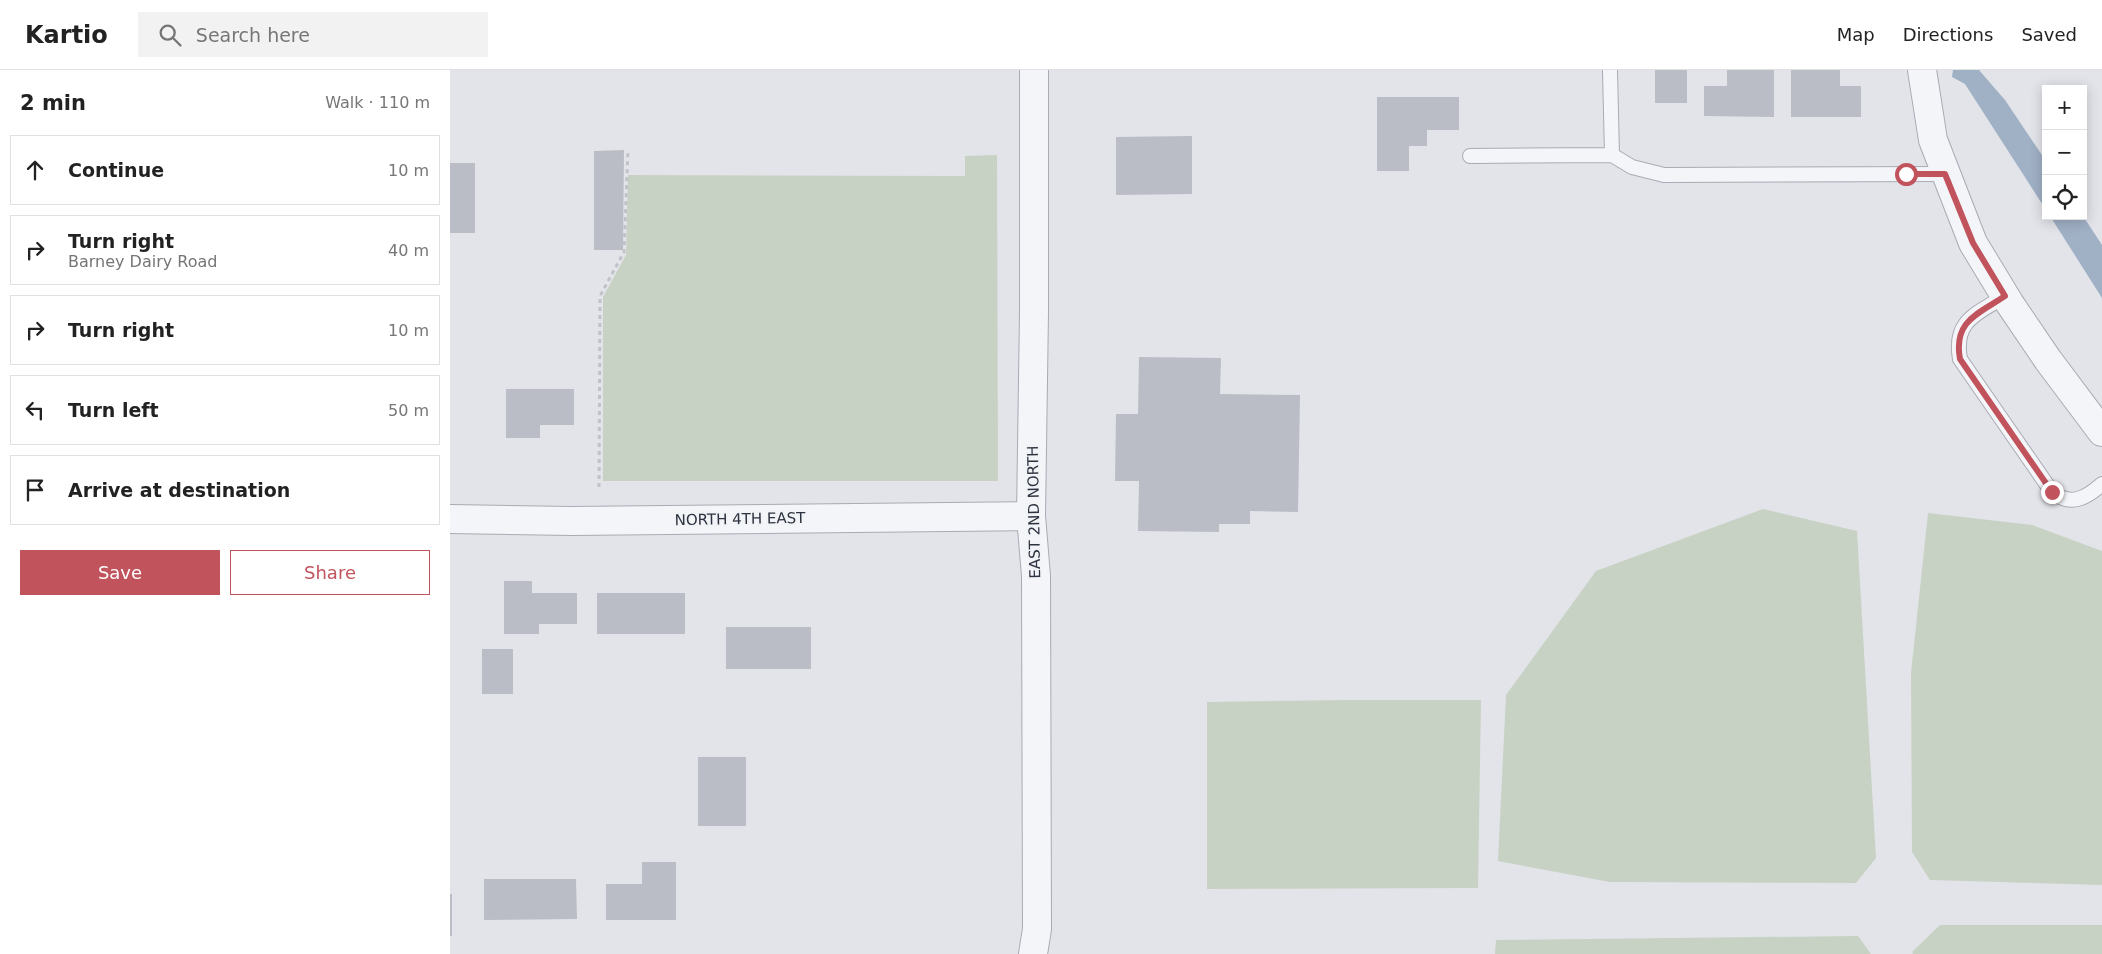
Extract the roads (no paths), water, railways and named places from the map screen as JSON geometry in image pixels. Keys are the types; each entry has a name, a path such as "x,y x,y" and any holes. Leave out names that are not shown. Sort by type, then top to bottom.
{"street":[{"name":"EAST 2ND NORTH","path":"1034,70 1034,312 1031,516 1036,576 1037,928 1034,954"},
{"path":"1922,70 1933,140 1973,243 2005,296 2048,360 2102,432"},
{"name":"NORTH 4TH EAST","path":"450,519 582,521 1031,516"}],"lane":[{"path":"1610,70 1612,155"},
{"path":"1470,156 1612,155 1632,167 1664,175 1945,174"},
{"path":"2005,296 1967,321 1961,330 1958,346 1960,359 2052,492 2059,498 2078,500 2088,496 2102,484"}],"water":[{"path":"1953,70 1979,70 2005,100 2042,155 2042,204 1965,84 1952,77"},
{"path":"2053,220 2086,220 2102,245 2102,298"}]}
